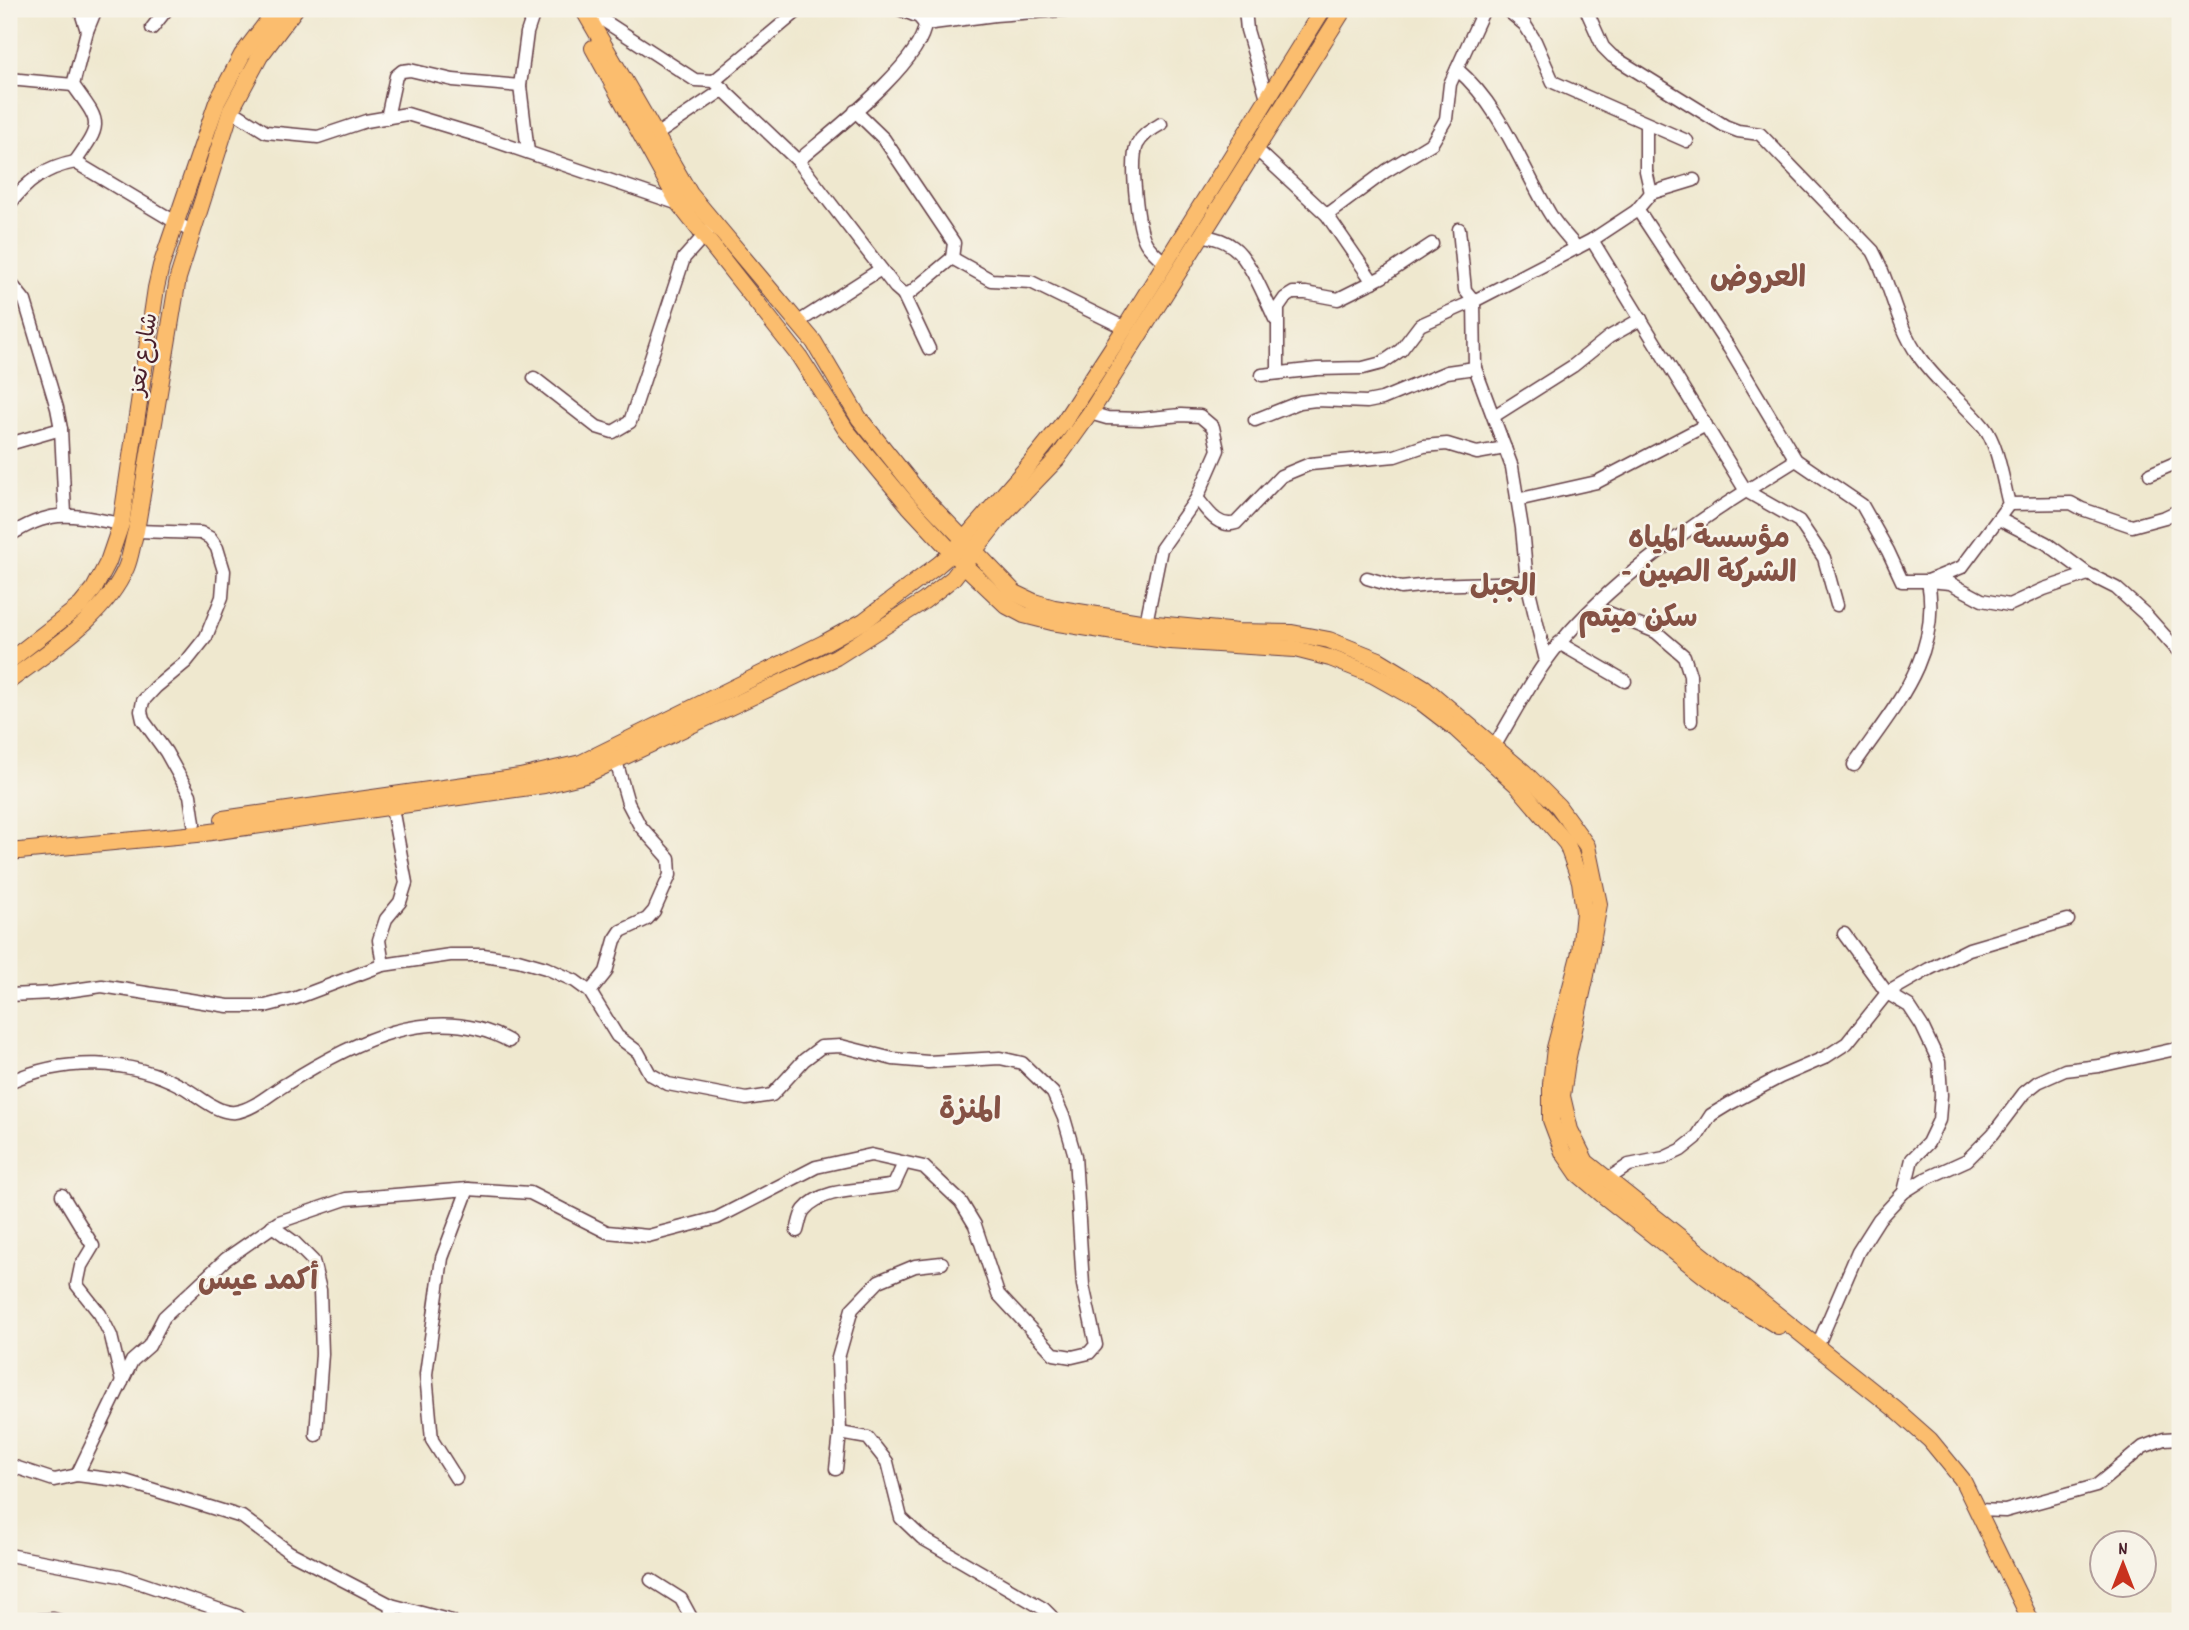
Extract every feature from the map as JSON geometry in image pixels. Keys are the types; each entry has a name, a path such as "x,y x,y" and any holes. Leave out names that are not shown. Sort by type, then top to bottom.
{"main road":[{"name":"شارع تعز","path":"9,681 57,645 109,597 126,567 128,527 156,288 216,102 242,55 277,9"},
{"name":"شارع تعز","path":"9,662 81,605 94,589 128,527 178,278 231,110 260,56 295,9"},
{"path":"570,9 679,204 709,229 814,342 859,418 1007,606 1024,615 1052,622 1170,641 1295,649 1330,658 1373,675 1420,702 1456,729 1516,784 1567,844 1580,881 1584,912 1580,952 1555,1048 1551,1084 1551,1120 1563,1152 1578,1174 1817,1347 1930,1440 1962,1479 2031,1621"},
{"path":"584,9 709,229 799,356 846,430 909,506 963,552 1016,593 1055,608 1146,624 1238,632 1292,633 1329,640 1379,660 1425,688 1558,806 1587,846 1599,904 1562,1096 1570,1130 1586,1162 1608,1179 1671,1239"},
{"path":"9,842 194,823 520,777 581,763 722,702 836,657 924,601 954,578 963,552 1063,423 1125,328 1323,9"},
{"path":"963,552 1057,459 1077,433 1344,9"},
{"path":"1276,84 1291,93"},
{"path":"1063,423 1077,433"},
{"path":"9,852 197,834 544,785 585,775 616,761 722,702"}],"street":[{"path":"79,9 87,31"},
{"path":"9,205 15,187 56,166 75,162 95,134 93,112 74,85 87,31 96,9"},
{"path":"152,27 167,9"},
{"path":"528,152 520,86 527,33 535,9"},
{"path":"584,9 695,80 719,85 798,160 902,294 929,349"},
{"path":"776,9 794,13"},
{"path":"798,160 900,70 925,32 925,24 919,17 899,9"},
{"path":"925,24 1075,9"},
{"path":"1245,9 1247,30 1268,98"},
{"path":"1327,215 1386,171 1432,143 1446,120 1450,84 1484,9"},
{"path":"1506,9 1525,25 1553,82 1687,141"},
{"path":"1586,9 1603,47 1612,56 1725,126 1760,134 1873,251 1882,267 1903,330 1918,356 1955,399 1985,428 1993,443 2009,504 1962,567 1928,581"},
{"path":"656,135 719,85 794,13"},
{"path":"1457,69 1475,85 1486,100 1514,143 1551,216 1577,248"},
{"path":"387,118 396,76 410,70 453,80 520,86"},
{"path":"9,79 74,85"},
{"path":"231,110 266,132 318,137 366,121 407,114 679,204"},
{"path":"855,111 884,139 954,243 952,258 910,293 902,294"},
{"path":"1161,124 1143,135 1135,148 1133,161 1140,225 1146,244 1165,263"},
{"path":"1646,125 1646,171 1651,193"},
{"path":"1255,148 1327,215 1373,282"},
{"path":"75,162 192,232"},
{"path":"1262,375 1317,369 1363,368 1382,363 1401,350 1420,326 1592,240 1636,211 1651,193 1694,180"},
{"path":"1636,211 1640,213 1729,348 1796,460 1862,505 1902,580 1950,583 1982,600 2009,605 2044,589 2088,574"},
{"path":"534,378 597,427 613,432 630,422 684,258 709,229"},
{"path":"1459,229 1465,290 1474,301 1475,368 1512,467 1527,582 1546,661"},
{"path":"1201,235 1219,239 1235,248 1259,284 1278,326"},
{"path":"1592,240 1746,491 1799,521 1824,558 1837,605"},
{"path":"1278,373 1278,308 1285,298 1293,293 1338,299 1373,282 1432,244"},
{"path":"952,258 991,280 1031,282 1125,328"},
{"path":"797,323 881,269"},
{"path":"9,281 25,301 57,408 61,429 65,514"},
{"path":"1494,416 1573,366 1609,337 1641,319"},
{"path":"1255,420 1300,402 1367,402 1382,399 1447,372 1475,368"},
{"path":"1090,413 1107,418 1141,419 1200,416 1213,427 1218,450 1197,498 1161,548 1146,624"},
{"path":"1517,500 1597,482 1706,425"},
{"path":"9,444 61,429"},
{"path":"1197,498 1216,521 1229,526 1236,523 1281,477 1310,464 1395,456 1424,446 1447,444 1477,453 1505,448"},
{"path":"1494,747 1546,661 1559,643 1594,607 1653,557 1709,515 1796,460"},
{"path":"2150,474 2180,461"},
{"path":"2009,504 2071,503 2132,526 2180,510"},
{"path":"9,536 24,526 65,514 128,527 201,533 210,538 218,548 224,571 222,597 206,637 186,662 142,701 141,711 143,720 166,752 190,794 194,823"},
{"path":"1999,519 2046,542 2088,574 2116,588 2146,615 2180,653"},
{"path":"1367,578 1394,588 1527,582"},
{"path":"1854,765 1913,678 1928,641 1932,602 1928,581"},
{"path":"1594,607 1656,632 1684,656 1690,675 1691,721"},
{"path":"1559,643 1625,681"},
{"path":"590,992 606,972 615,940 621,931 647,919 654,911 670,875 669,858 640,826 628,803 616,761"},
{"path":"383,965 380,940 386,919 400,902 406,883 392,808"},
{"path":"1608,1179 1629,1166 1664,1158 1681,1150 1696,1138 1711,1115 1780,1077 1824,1058 1847,1043 1887,993 1929,969 1969,949 2068,920"},
{"path":"1843,934 1887,993 1909,1006 1939,1062 1939,1120 1928,1143 1912,1159 1904,1192"},
{"path":"9,938 9,947"},
{"path":"9,995 53,993 102,986 228,1006 265,1006 296,998 383,965 450,955 506,958 546,968 575,981 590,992 617,1036 638,1052 650,1074 668,1084 709,1093 746,1099 772,1095 804,1060 821,1047 841,1046 893,1059 928,1062 1000,1058 1022,1063 1053,1093 1064,1118 1075,1156 1083,1284 1096,1345 1089,1353 1072,1357 1054,1354 998,1294 975,1225 961,1202 924,1167 871,1155 816,1167 718,1219 648,1236 607,1232 530,1193 468,1189 346,1199 272,1226 226,1259 164,1318 149,1346 132,1361 77,1475"},
{"path":"13,1077 44,1069 87,1064 121,1065 151,1072 181,1086 222,1111 234,1112 253,1105 347,1047 397,1030 442,1024 470,1028 509,1041"},
{"path":"1817,1347 1858,1252 1880,1219 1904,1192 1967,1160 1993,1134 2024,1093 2038,1082 2065,1070 2099,1066 2180,1048"},
{"path":"797,1231 803,1210 820,1198 859,1188 894,1185 904,1163"},
{"path":"456,1478 432,1440 426,1374 442,1258 468,1189"},
{"path":"62,1195 93,1246 81,1266 77,1285 100,1314 111,1336 122,1382"},
{"path":"272,1226 294,1242 313,1261 320,1290 322,1354 316,1435"},
{"path":"836,1469 840,1433 838,1358 852,1309 879,1281 915,1266 942,1263"},
{"path":"840,1433 868,1437 887,1462 901,1518 922,1538 1044,1609 1056,1621"},
{"path":"1977,1510 2005,1511 2096,1486 2143,1447 2164,1439 2180,1438"},
{"path":"9,1465 54,1480 77,1475 125,1481 242,1517 289,1552 391,1605 452,1621"},
{"path":"9,1555 120,1576 238,1616"},
{"path":"651,1580 681,1599 693,1621"},
{"path":"391,1605 393,1621"},
{"path":"29,1621 60,1621"}],"district":[{"name":"العروض","path":"1758,276"},
{"name":"مؤسسة المياه - الشركة الصين","path":"1709,554"},
{"name":"الجبل","path":"1503,585"},
{"name":"سكن ميتم","path":"1638,616"},
{"name":"المنزة","path":"970,1108"},
{"name":"أكمد عيس","path":"258,1279"}]}
